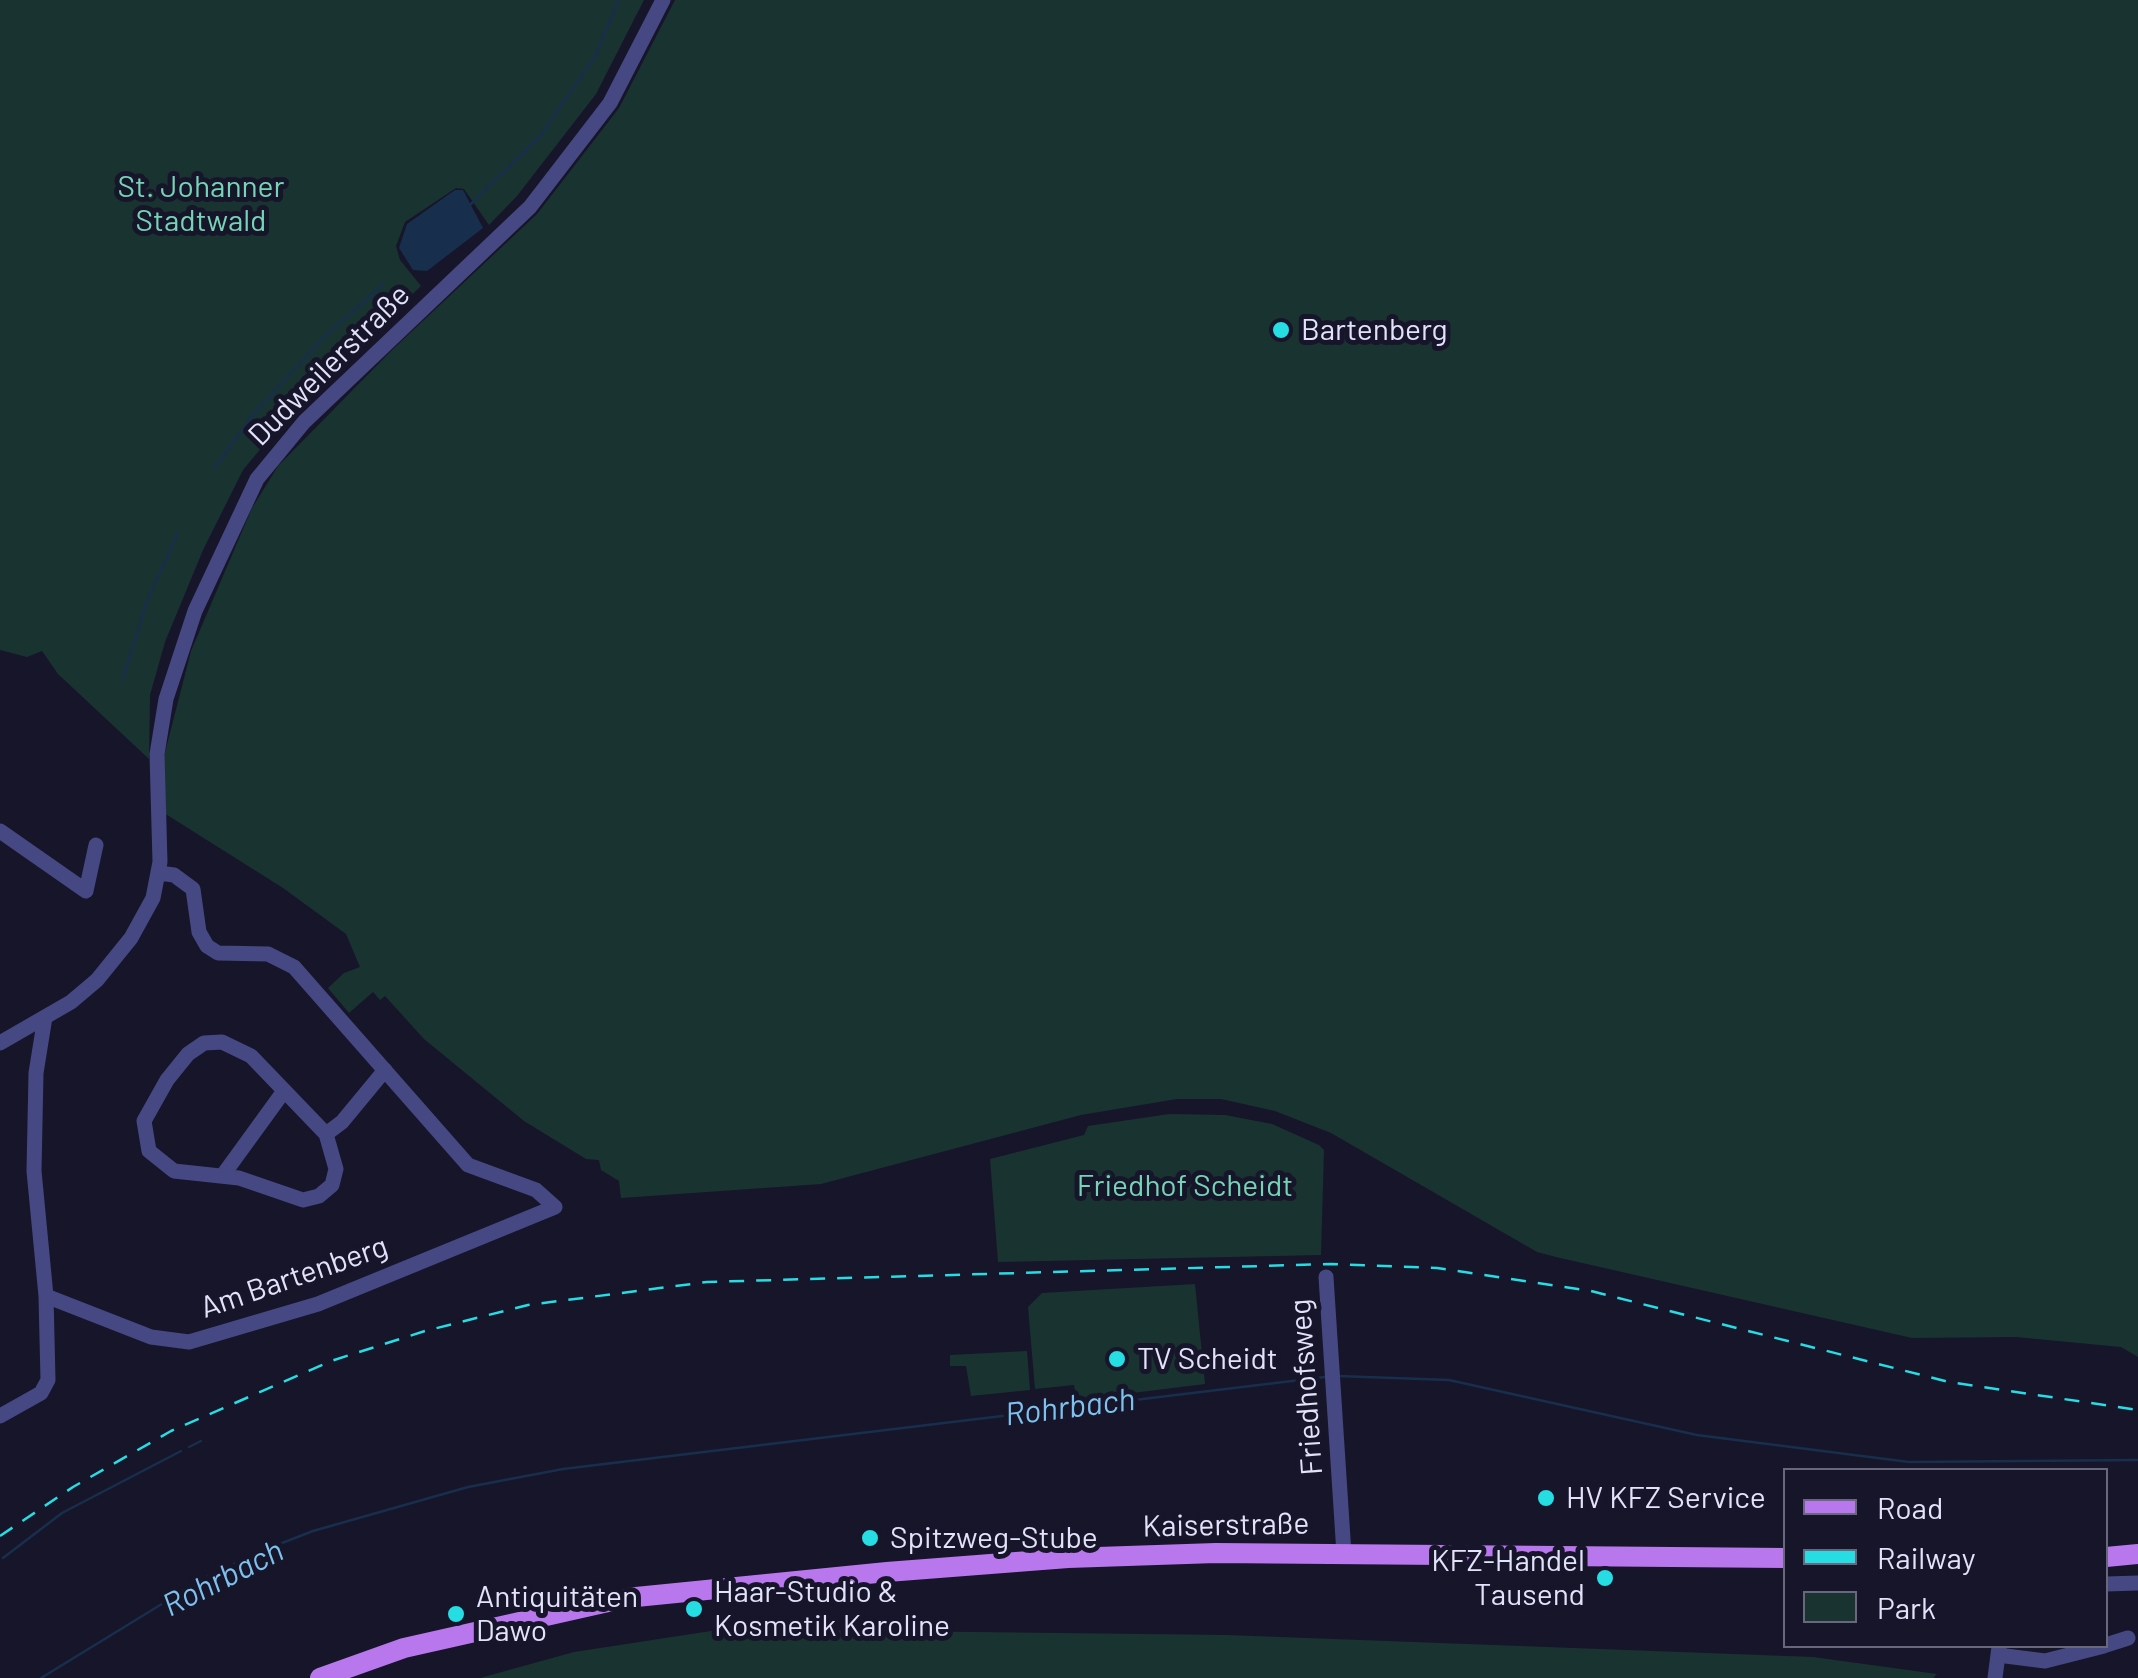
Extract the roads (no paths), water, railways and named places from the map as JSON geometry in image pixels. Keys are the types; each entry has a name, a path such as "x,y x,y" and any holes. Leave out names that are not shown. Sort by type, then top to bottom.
{"main road":[{"name":"Kaiserstraße","path":"320,1678 404,1648 626,1598 1068,1558 1344,1554 1783,1558"},
{"path":"2108,1557 2138,1554"}],"street":[{"name":"Dudweilerstraße","path":"0,1043 89,986 131,938 153,898 158,873 156,787 166,699 195,610 250,491 304,422 530,207 610,103 663,0"},
{"path":"0,831 86,891 96,845"},
{"path":"158,873 174,875 192,889 198,932 207,946 218,953 253,952 284,960 308,978 385,1070 342,1122 326,1134"},
{"path":"0,1416 45,1388 46,1296 34,1171 36,1072 45,1017"},
{"path":"222,1042 251,1056 326,1134 336,1169 332,1185 319,1196 303,1200 223,1176 174,1171 148,1151 144,1121 167,1080 188,1054 204,1044 222,1042"},
{"name":"Am Bartenberg","path":"46,1296 151,1336 188,1342 318,1304 556,1207 536,1190 468,1165 385,1070"},
{"path":"223,1176 284,1091"},
{"name":"Friedhofsweg","path":"1326,1278 1344,1554"},
{"path":"2108,1584 2138,1583"},
{"path":"2108,1644 2128,1638"},
{"path":"1995,1678 1998,1650 2044,1661 2094,1648"}],"water":[{"path":"455,190 463,190 483,228 427,271 413,270 399,248 407,224"}],"waterway":[{"path":"470,205 541,135 594,58 619,0"},
{"path":"215,467 258,409 325,336 383,285"},
{"path":"123,678 147,601 178,533"},
{"name":"Rohrbach","path":"1338,1376 1449,1380 1697,1435 1909,1462 2138,1460"},
{"name":"Rohrbach","path":"41,1678 201,1580 259,1552 313,1531 468,1487 563,1469 1325,1377"},
{"path":"189,1447 201,1441"},
{"path":"3,1558 62,1513 181,1451"}],"railway":[{"path":"0,1536 73,1487 171,1431 331,1361 425,1331 528,1305 707,1282 1331,1264 1437,1268 1591,1291 1949,1382 2138,1410"}],"place":[{"name":"Bartenberg","path":"1281,330"},
{"name":"TV Scheidt","path":"1117,1359"},
{"name":"HV KFZ Service","path":"1546,1498"},
{"name":"Spitzweg-Stube","path":"870,1538"},
{"name":"KFZ-Handel Tausend","path":"1605,1578"},
{"name":"Haar-Studio & Kosmetik Karoline","path":"694,1609"},
{"name":"Antiquitäten Dawo","path":"456,1614"}],"park label":[{"name":"St. Johanner Stadtwald","path":"201,204"},
{"name":"Friedhof Scheidt","path":"1185,1186"}]}
